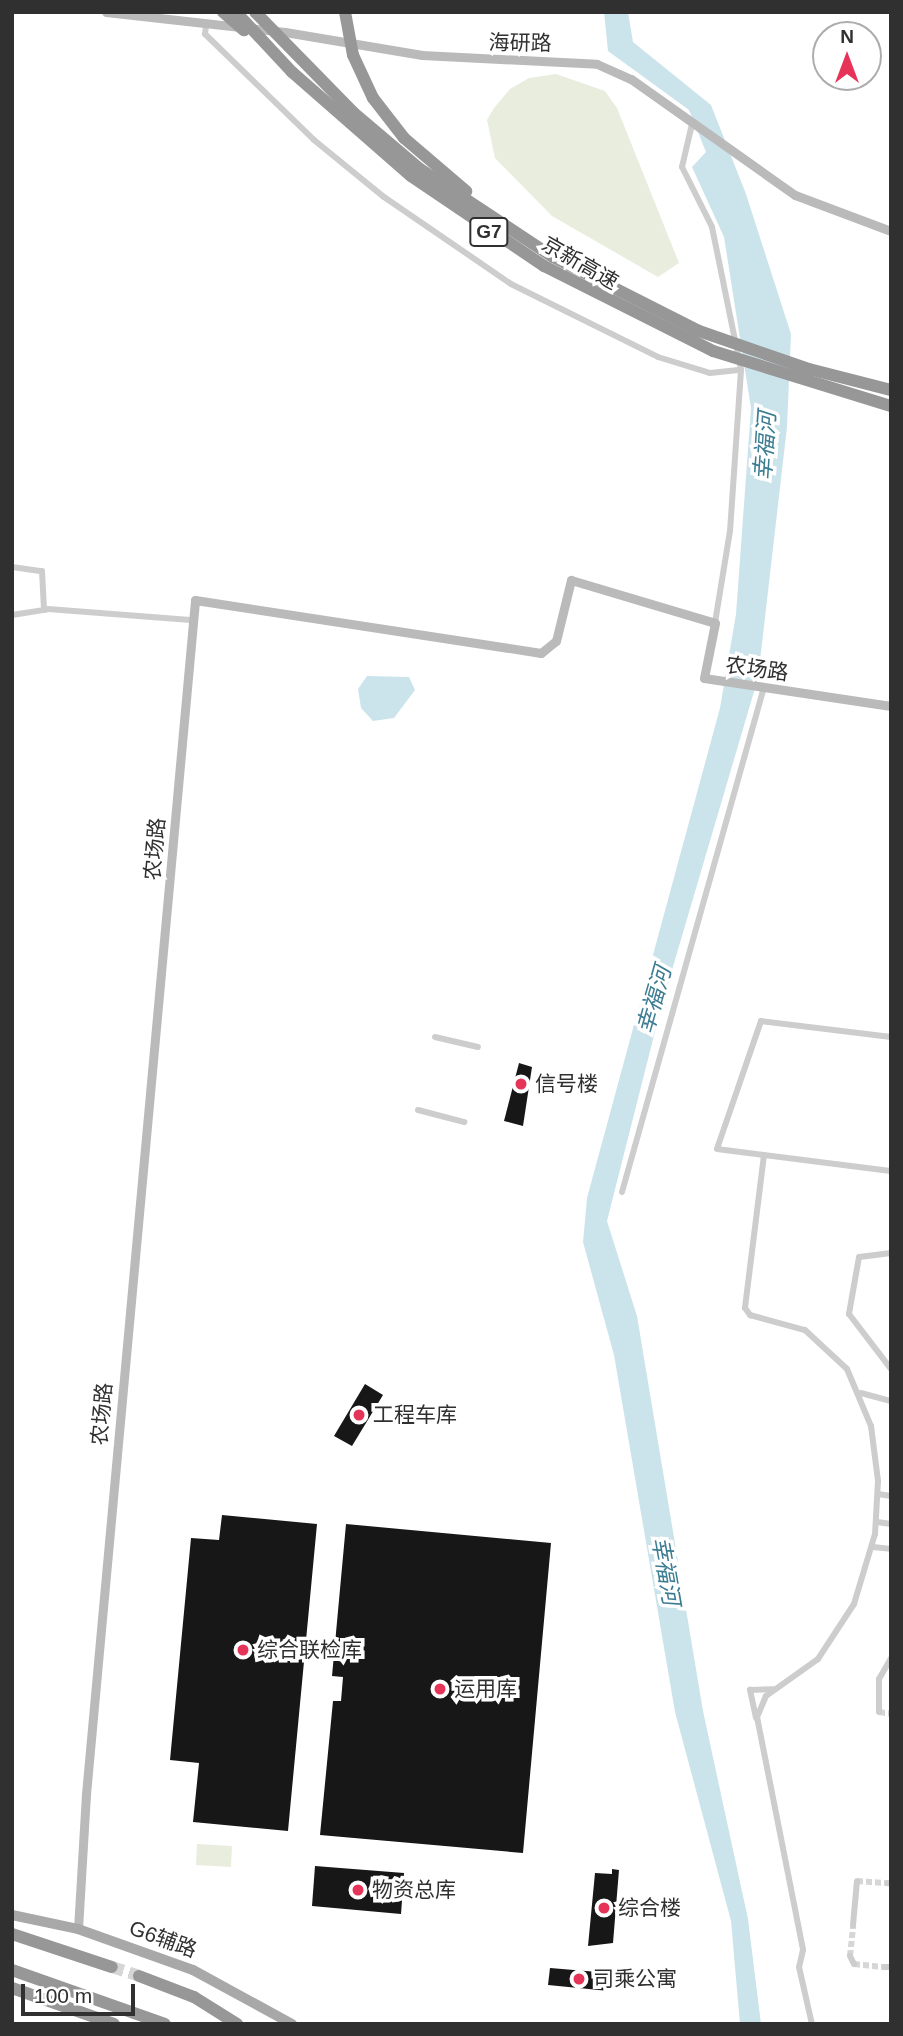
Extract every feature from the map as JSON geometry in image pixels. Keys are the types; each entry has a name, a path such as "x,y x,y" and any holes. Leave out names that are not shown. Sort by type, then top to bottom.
{"highway":[{"name":"京新高速","path":"223,12 239,19 292,72 471,221 627,312 713,351 811,385 891,406"},
{"name":"京新高速","path":"255,12 295,55 420,169 553,257 710,335 809,369 891,390"},
{"path":"345,12 348,40 373,98 404,138 553,257"},
{"path":"12,1934 112,1967"},
{"path":"12,1970 165,2024"},
{"path":"139,1976 194,1997 237,2024"},
{"path":"12,1988 114,2024"}],"main road":[{"name":"G6辅路","path":"12,1915 78,1929 193,1970 292,2024"}],"street":[{"name":"海研路","path":"106,12 206,26 285,32 422,55 597,64 631,79 721,146 795,195 891,231"},
{"path":"206,26 205,34 314,140 384,197 511,284 658,358 710,373 741,370"},
{"path":"12,615 44,610 191,620 195,600 541,653 556,641 570,580 715,623 730,531 741,370 712,227 682,167 696,127"},
{"path":"12,567 42,571 44,610"},
{"name":"农场路","path":"78,1929 191,620"},
{"name":"农场路","path":"715,623 702,672 716,681 891,706"},
{"path":"622,1192 762,687"},
{"path":"891,1037 761,1021 717,1149 891,1171"},
{"path":"435,1037 478,1048"},
{"path":"418,1111 464,1122"},
{"path":"757,1723 758,1709 775,1689 818,1659 854,1604 873,1546 878,1494 873,1440 860,1393 847,1369 820,1341 794,1325 747,1312 764,1155"},
{"path":"891,1253 859,1257 849,1314 891,1369"},
{"path":"883,1358 891,1353"},
{"path":"860,1393 891,1401"},
{"path":"878,1494 891,1496"},
{"path":"877,1522 891,1524"},
{"path":"873,1546 891,1549"},
{"path":"879,1712 879,1679 891,1658"},
{"path":"775,1689 750,1690 803,1950 799,1967 811,2024"},
{"path":"853,1925 857,1881"},
{"path":"850,1956 854,1964"}],"shaded area":[{"path":"556,74 605,91 617,108 679,263 658,277 552,216 495,158 487,120 494,108 510,89 529,78"},
{"path":"197,1844 232,1846 231,1867 196,1865"}],"water":[{"name":"幸福河","path":"604,12 628,12 633,42 711,105 746,194 791,334 787,427 758,678 662,1004 607,1221 637,1316 703,1711 748,1919 761,2024 740,2024 731,1921 675,1712 614,1355 583,1242 587,1198 720,708 736,614 751,408 724,237 692,167 706,152 689,110 608,51"},
{"path":"367,676 409,677 415,690 394,718 373,721 361,708 358,689"}],"building":[{"name":"信号楼","path":"519,1063 532,1067 523,1126 504,1121"},
{"name":"工程车库","path":"365,1384 383,1395 352,1446 334,1436"},
{"name":"综合联检库","path":"222,1515 317,1524 288,1831 193,1822 199,1763 170,1760 191,1538 219,1540"},
{"name":"运用库","path":"346,1524 551,1543 523,1853 320,1835 333,1701 341,1701 343,1677 332,1676"},
{"name":"物资总库","path":"315,1866 404,1873 401,1914 312,1906"},
{"name":"综合楼","path":"612,1869 619,1870 613,1943 588,1946 595,1873 612,1874"},
{"name":"司乘公寓","path":"550,1968 610,1973 609,1991 548,1985"}],"tunnel":[{"path":"879,1712 891,1714"},
{"path":"857,1881 888,1883"},
{"path":"850,1956 853,1925"},
{"path":"854,1964 885,1967"},
{"path":"112,1967 139,1976"}],"place":[{"name":"信号楼","path":"521,1084"},
{"name":"工程车库","path":"359,1415"},
{"name":"综合联检库","path":"243,1650"},
{"name":"运用库","path":"440,1689"},
{"name":"物资总库","path":"358,1890"},
{"name":"综合楼","path":"604,1908"},
{"name":"司乘公寓","path":"579,1979"}]}
